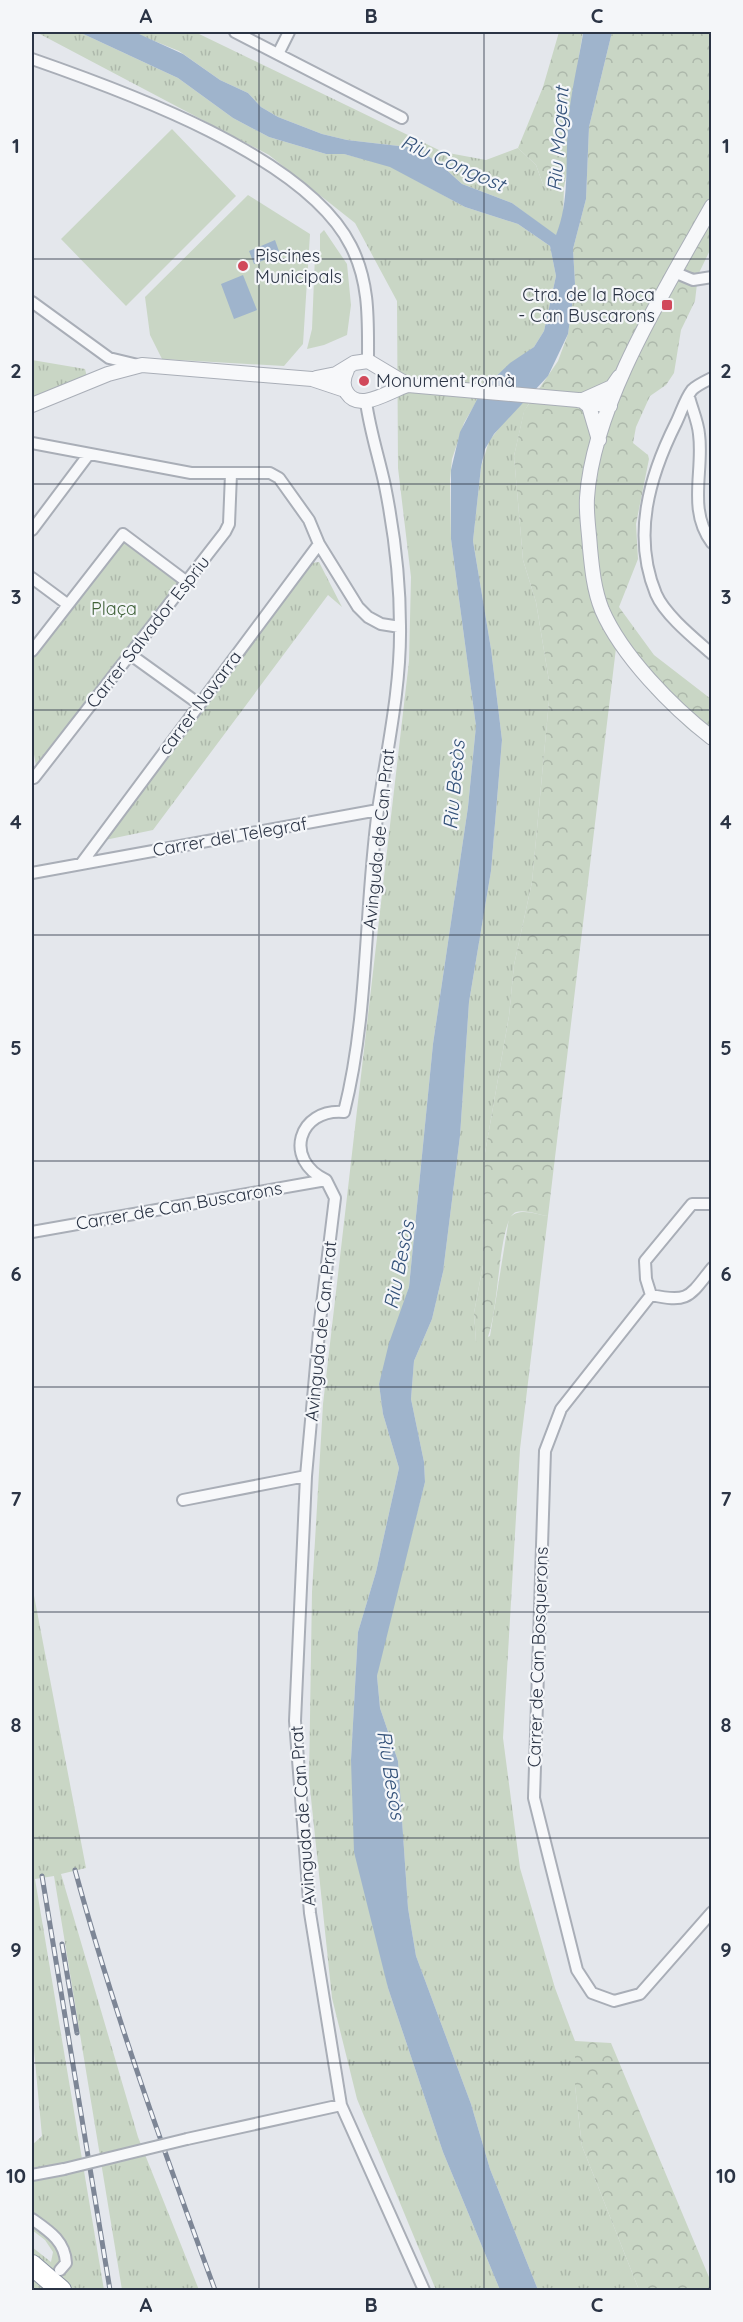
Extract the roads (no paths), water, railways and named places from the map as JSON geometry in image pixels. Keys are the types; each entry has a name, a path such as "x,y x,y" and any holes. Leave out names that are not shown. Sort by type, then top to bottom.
{"highway":[{"path":"32,2265 61,2290"}],"street":[{"path":"235,32 402,118"},
{"path":"278,54 289,32"},
{"path":"32,59 115,88 181,116 271,166 332,215 351,246 369,304 368,361"},
{"path":"711,206 624,370 599,440 589,483 587,510 593,575 598,600 610,625 637,662 673,704 711,738"},
{"path":"674,272 693,280 711,277"},
{"path":"32,302 109,358 142,365 312,379 345,390 355,400 366,402 408,385 576,400 610,406"},
{"path":"108,374 109,358"},
{"path":"345,390 344,381 347,370 354,363 368,361 408,385"},
{"path":"32,405 108,374 142,365"},
{"path":"380,368 385,380 380,395"},
{"path":"312,379 347,370"},
{"path":"576,400 598,395 612,387 624,370"},
{"path":"711,378 693,390 666,443 650,488 644,522 645,562 657,597 680,625 711,654"},
{"path":"689,397 699,433 697,500 702,530 711,543"},
{"path":"576,400 589,406 599,440"},
{"name":"Avinguda de Can Prat","path":"366,402 370,432 386,494 400,627 397,681 378,810 360,1022 348,1097 344,1112 322,1114 313,1119 302,1136 302,1157 315,1175 326,1180 335,1198 320,1321 306,1476 295,1721 310,1912 341,2105 424,2290"},
{"path":"32,443 191,473 270,473 279,478 309,520 320,544 368,617 381,624 400,627"},
{"path":"32,530 89,454"},
{"name":"Carrer Salvador Espriu","path":"32,765 34,778 131,655 229,524 231,474"},
{"path":"32,651 123,534 187,582"},
{"name":"carrer Navarra","path":"81,864 320,544"},
{"path":"32,578 67,604"},
{"path":"131,655 199,704"},
{"name":"Carrer del Telegraf","path":"32,873 378,810"},
{"name":"Carrer de Can Buscarons","path":"32,1232 326,1180"},
{"path":"711,1204 692,1204 645,1261 646,1279 651,1295 675,1300 692,1292 711,1268"},
{"name":"Carrer de Can Bosquerons","path":"651,1295 561,1409 545,1451 534,1798 577,1970 592,1994 614,2001 640,1994 711,1912"},
{"path":"183,1500 306,1476"},
{"path":"32,2175 341,2105"},
{"path":"32,2219 55,2236 65,2252 66,2263 60,2270"}],"water":[{"name":"Riu Besòs","path":"79,32 139,34 183,54 220,80 248,93 261,107 278,117 322,134 347,140 416,148 440,164 462,184 512,203 556,235 563,209 569,114 583,34 612,32 589,127 586,199 573,249 575,284 568,334 548,376 494,434 485,449 481,467 473,541 491,649 502,740 491,871 469,1002 460,1136 443,1272 432,1319 414,1361 411,1399 424,1462 425,1482 377,1676 380,1708 398,1761 408,1908 416,1956 471,2104 490,2169 538,2290 500,2290 443,2152 388,1988 354,1852 351,1760 358,1632 376,1572 399,1468 383,1414 379,1384 389,1343 409,1287 433,1044 468,807 476,726 451,539 451,470 460,432 482,390 510,363 534,347 544,331 556,276 550,246 518,224 465,207 390,167 344,154 326,154 269,137 233,118 178,78"},
{"path":"275,240 280,254 254,264 249,251"},
{"path":"243,275 257,310 234,319 221,284"}],"railway":[{"path":"75,1870 123,2029 215,2290"},
{"path":"42,1876 110,2290"},
{"path":"62,1944 77,2033"}],"place":[{"name":"Piscines Municipals","path":"243,266"},
{"name":"Ctra. de la Roca - Can Buscarons","path":"667,305"},
{"name":"Monument romà","path":"364,381"}],"water label":[{"name":"Riu Mogent","path":"558,139"},
{"name":"Riu Congost","path":"453,163"}],"park label":[{"name":"Plaça","path":"114,609"}]}
